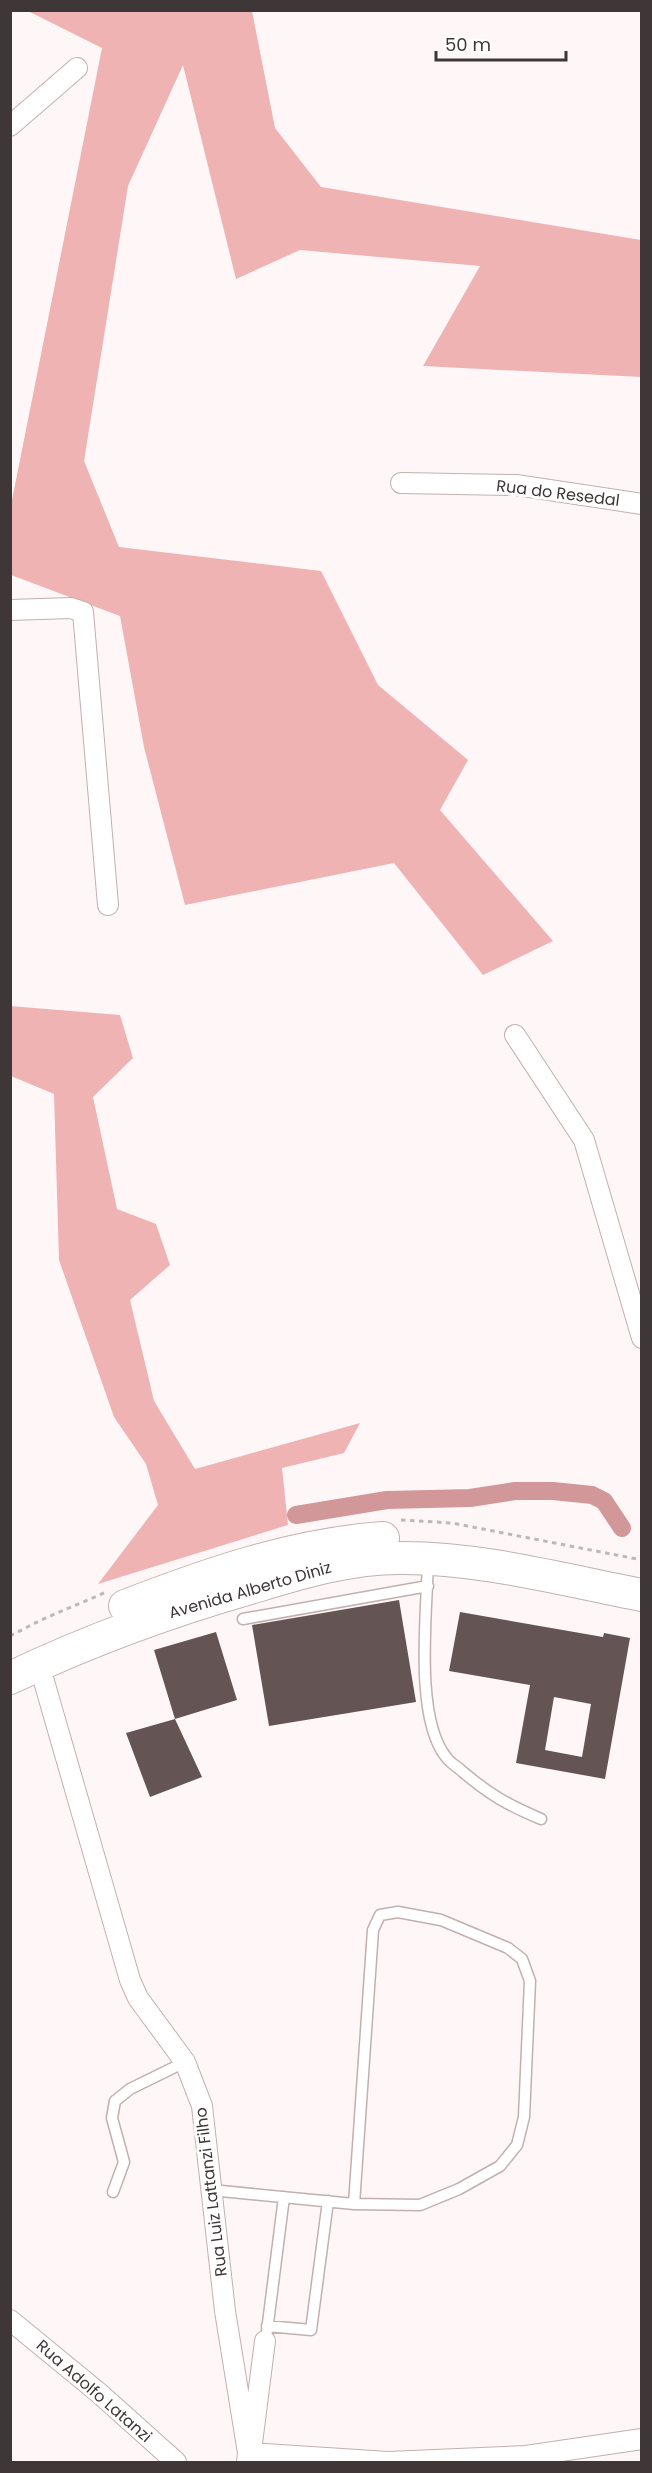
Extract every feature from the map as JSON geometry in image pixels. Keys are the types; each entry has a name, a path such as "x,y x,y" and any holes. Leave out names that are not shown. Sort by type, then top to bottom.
{"main road":[{"name":"Avenida Alberto Diniz","path":"10,1678 25,1660 82,1623 169,1589 296,1551 365,1539 404,1536 455,1540 642,1573"},
{"name":"Avenida Alberto Diniz","path":"25,1660 211,1599 309,1571 360,1561 399,1558 428,1573 513,1569 642,1595"}],"street":[{"path":"10,126 77,68"},
{"name":"Rua do Resedal","path":"401,483 516,485 642,504"},
{"path":"10,610 71,608 84,612 108,905"},
{"path":"515,1035 584,1140 642,1338"},
{"name":"Rua Luiz Lattanzi Filho","path":"25,1660 130,1980 138,1998 185,2062 202,2106 225,2311 248,2458"},
{"name":"Rua Adolfo Latanzi","path":"10,2320 99,2393 176,2463"},
{"path":"266,2333 254,2438 248,2458 388,2462 526,2456 642,2439"}],"lane":[{"path":"243,1619 428,1573 426,1702 433,1734 446,1758 476,1783 505,1804 541,1819"},
{"path":"212,2190 354,2204 420,2205 459,2189 500,2166 517,2145 524,2117 530,1981 522,1959 508,1947 441,1920 398,1912 380,1915 373,1930 354,2204"},
{"path":"113,2192 124,2162 112,2118 115,2101 130,2089 185,2062"},
{"path":"284,2197 266,2333 311,2330 328,2201"}],"shaded area":[{"path":"28,11 252,11 275,128 321,187 641,240 641,377 423,366 480,266 300,250 236,279 183,65 128,186 84,461 119,547 321,571 378,685 468,760 440,810 553,941 483,975 394,863 185,905 144,747 120,616 11,575 11,505 102,48"},
{"path":"10,1006 120,1015 133,1058 93,1097 117,1209 156,1224 170,1265 130,1300 154,1401 195,1469 360,1423 344,1453 282,1468 288,1525 98,1584 158,1505 146,1464 114,1417 59,1260 54,1094 11,1076"}],"building":[{"path":"399,1600 416,1702 269,1726 252,1625"},
{"path":"460,1612 603,1637 604,1633 630,1638 605,1779 516,1763 530,1685 449,1671","holes":["554,1697 591,1704 582,1757 545,1750"]},
{"path":"216,1632 237,1700 175,1719 154,1650"},
{"path":"175,1719 202,1777 150,1797 126,1733"}],"waterway":[{"path":"296,1515 387,1500 470,1498 515,1491 553,1491 592,1495 604,1501 622,1528"}]}
